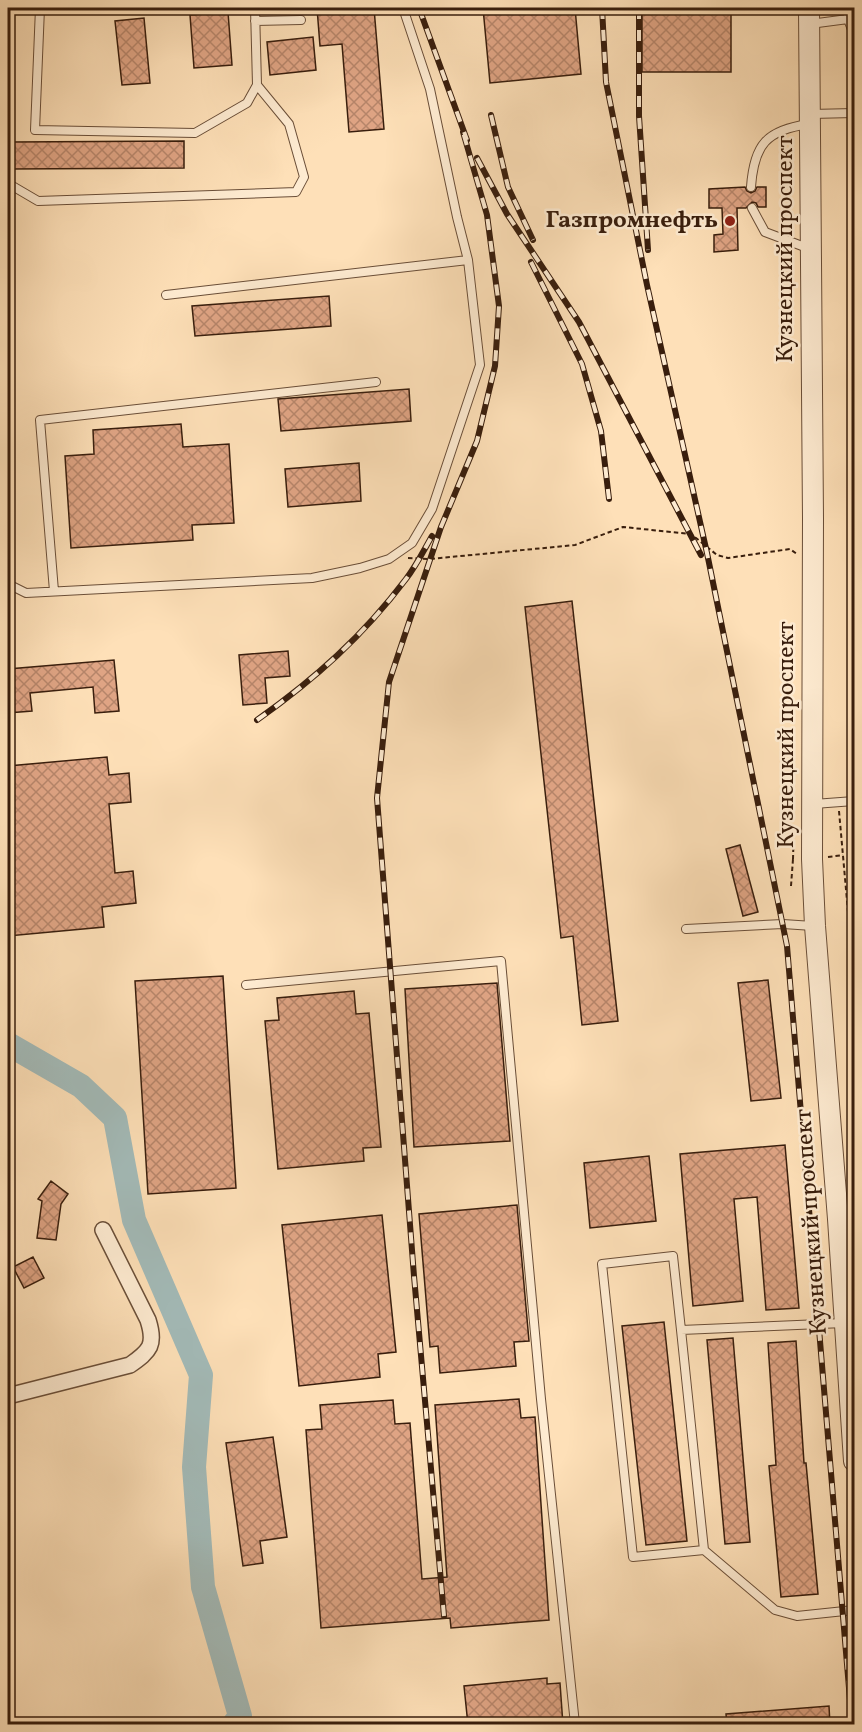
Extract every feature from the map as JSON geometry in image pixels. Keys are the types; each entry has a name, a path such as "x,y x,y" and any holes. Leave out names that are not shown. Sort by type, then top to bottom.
{"street":[{"name":"Кузнецкий проспект","path":"809,16 813,507 812,804 802,859 815,926 846,1219 845,1323 855,1461"},
{"path":"8,1396 130,1365 147,1353 152,1342 152,1331 103,1230"}],"lane":[{"path":"40,8 35,130 195,133 248,103 257,85 255,8"},
{"path":"8,584 27,593 312,578 389,559 412,543 432,509 480,365 468,260 430,89 404,8"},
{"path":"848,8 848,19 855,35"},
{"path":"809,16 848,19"},
{"path":"255,21 301,20"},
{"path":"9,184 38,201 296,192 304,177 289,124 257,85"},
{"path":"751,187 753,166 760,147 775,132 810,119 855,113"},
{"path":"752,207 765,232 811,249"},
{"path":"166,295 468,260"},
{"path":"54,591 40,420 376,382"},
{"path":"812,804 855,801"},
{"path":"686,929 783,924 815,926"},
{"path":"246,985 501,961 541,1399 574,1725"},
{"path":"704,1550 633,1557 602,1264 673,1256 704,1550 775,1610 797,1616 855,1610"},
{"path":"681,1330 845,1323"}],"path":[{"path":"389,559 430,559 575,545 623,527 691,534 717,555 728,558 790,549 799,556"},
{"path":"838,802 855,979"},
{"path":"791,886 802,859 794,824"},
{"path":"802,859 843,855"}],"building":[{"path":"317,8 374,8 384,129 349,132 342,44 320,46"},
{"path":"483,8 575,8 581,74 490,83"},
{"path":"642,8 731,8 731,72 642,72"},
{"path":"228,12 232,65 194,68 190,15"},
{"path":"144,18 150,83 122,85 115,21"},
{"path":"313,37 316,70 270,75 267,42"},
{"path":"184,141 184,168 11,169 10,142"},
{"name":"Газпромнефть","path":"745,187 751,193 757,187 766,187 766,207 758,207 752,202 746,208 737,208 738,250 714,252 714,235 723,234 722,208 709,208 709,189"},
{"path":"329,296 331,326 195,336 192,306"},
{"path":"409,389 411,421 281,431 278,399"},
{"path":"181,424 183,447 229,444 234,523 192,525 193,540 71,548 65,456 94,454 93,430"},
{"path":"359,463 361,501 288,507 285,469"},
{"path":"572,601 618,1021 582,1025 573,936 561,938 525,607"},
{"path":"288,651 290,676 265,678 267,703 243,705 239,655"},
{"path":"114,660 119,711 95,713 93,687 30,693 32,711 8,713 8,669"},
{"path":"107,757 109,775 129,773 131,802 109,804 115,873 133,871 136,903 102,907 104,927 8,936 8,766"},
{"path":"740,845 758,912 743,916 726,849"},
{"path":"223,976 236,1188 148,1194 135,981"},
{"path":"768,980 781,1098 751,1101 738,983"},
{"path":"497,983 510,1141 414,1147 405,989"},
{"path":"354,991 356,1014 369,1013 381,1147 363,1148 364,1161 278,1169 265,1021 279,1020 277,998"},
{"path":"785,1145 799,1308 766,1310 757,1197 734,1199 743,1301 693,1306 680,1154"},
{"path":"649,1156 656,1221 590,1228 584,1163"},
{"path":"51,1181 68,1194 61,1204 56,1240 37,1238 42,1201 38,1199"},
{"path":"517,1205 529,1341 514,1342 516,1366 440,1373 438,1346 430,1347 419,1214"},
{"path":"382,1215 396,1352 378,1354 380,1377 299,1386 282,1225"},
{"path":"33,1257 44,1278 24,1288 13,1267"},
{"path":"664,1322 687,1541 646,1545 622,1326"},
{"path":"733,1338 750,1542 725,1544 707,1340"},
{"path":"796,1341 804,1463 806,1463 818,1594 781,1597 769,1466 776,1465 768,1343"},
{"path":"519,1399 521,1418 535,1417 549,1620 451,1628 450,1618 321,1628 306,1430 322,1429 320,1405 393,1400 395,1424 410,1423 422,1579 447,1577 435,1405"},
{"path":"273,1437 287,1537 260,1541 263,1563 243,1566 226,1443"},
{"path":"547,1678 547,1684 560,1683 563,1725 468,1725 464,1686"},
{"path":"829,1706 830,1725 727,1725 726,1714"}],"waterway":[{"path":"8,1044 81,1086 115,1118 134,1220 201,1375 194,1467 203,1587 240,1716 234,1724"}],"railway":[{"path":"419,8 467,140"},
{"path":"602,8 606,82 647,285 707,553 787,946 852,1724"},
{"path":"639,8 639,116 648,250"},
{"path":"491,115 508,187 533,240"},
{"path":"444,1616 414,1276 377,798 389,682 441,527 477,441 495,366 499,306 487,215 463,132"},
{"path":"477,158 507,214 579,322 701,555"},
{"path":"531,262 582,364 601,431 609,499"},
{"path":"257,720 299,689 355,638 406,579 432,536"}],"place":[{"name":"Газпромнефть","path":"730,221"}]}
